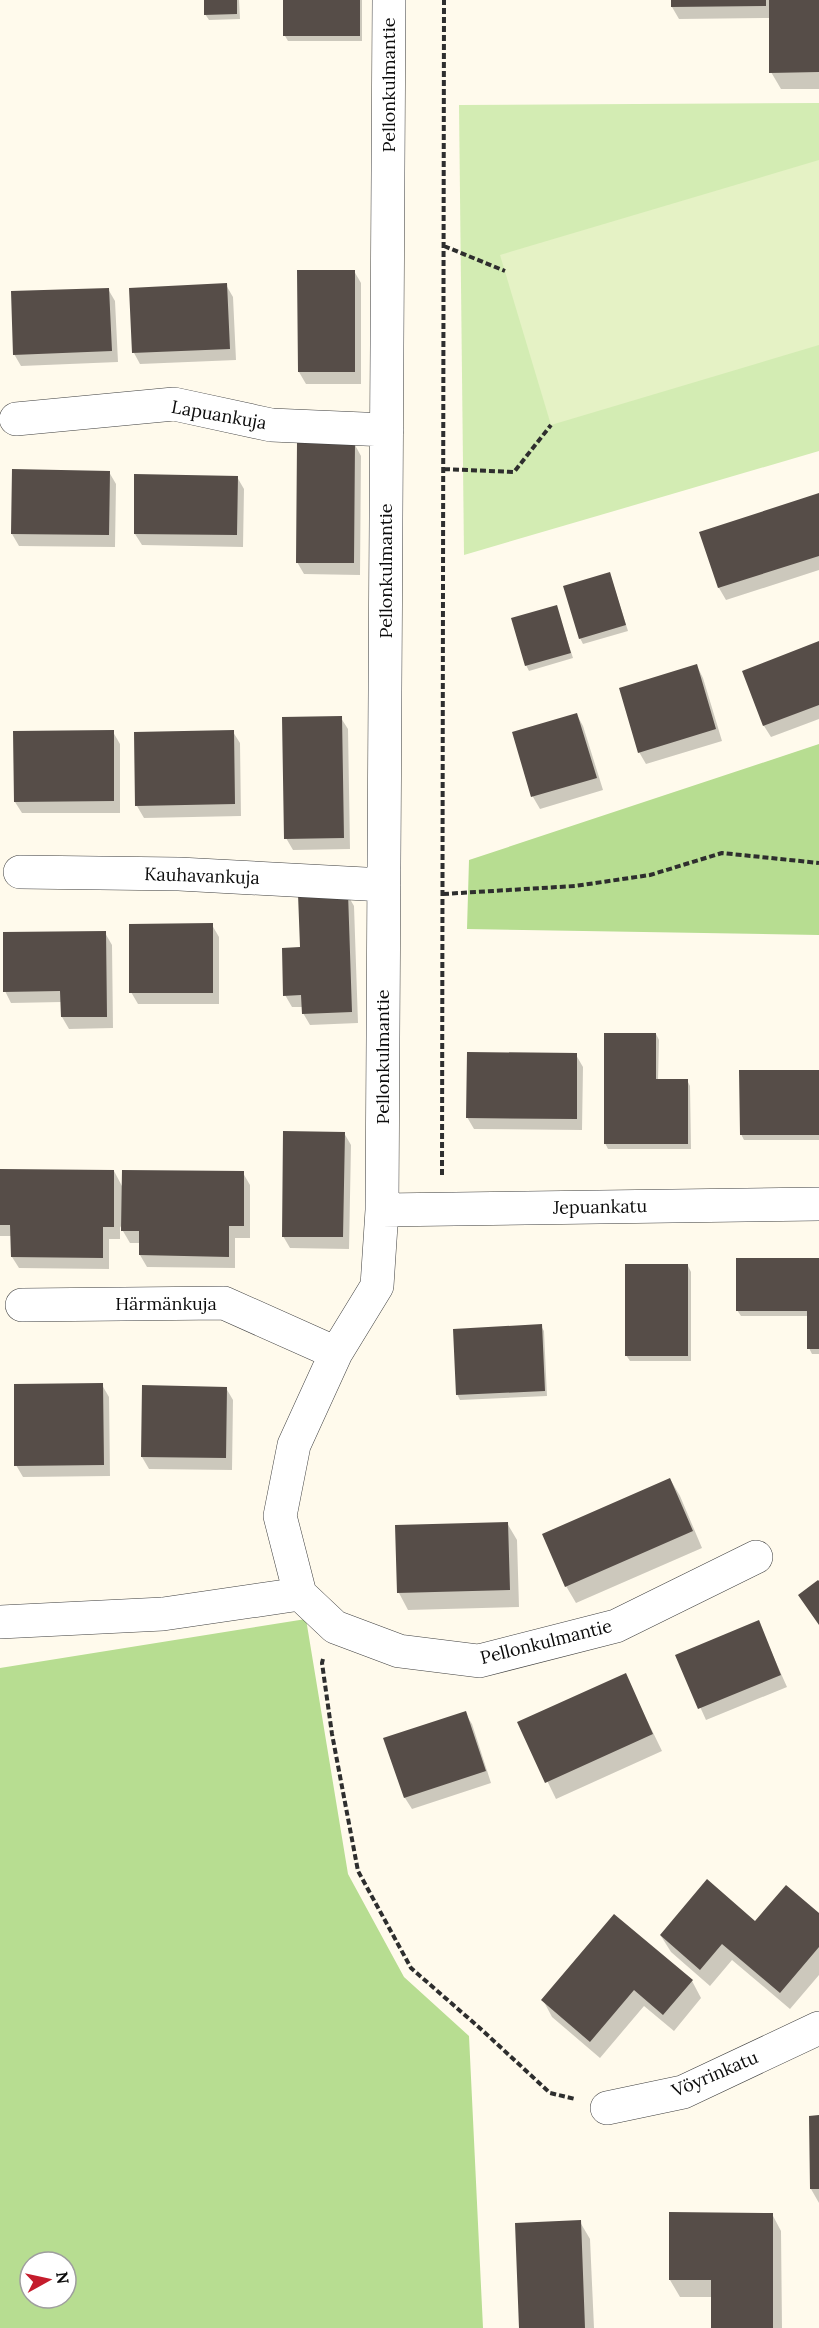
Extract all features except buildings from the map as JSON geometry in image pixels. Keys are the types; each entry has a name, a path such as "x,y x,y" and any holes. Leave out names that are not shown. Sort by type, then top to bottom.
{"street":[{"name":"Pellonkulmantie","path":"390,0 382,1210 377,1286 336,1353 294,1445 280,1516 300,1594 335,1627 399,1651 479,1661 616,1626 756,1557"},
{"name":"Lapuankuja","path":"16,418 174,404 272,425 387,430"},
{"name":"Kauhavankuja","path":"20,872 179,874 384,885"},
{"name":"Jepuankatu","path":"382,1210 819,1204"},
{"name":"Härmänkuja","path":"22,1305 224,1303 336,1353"},
{"path":"0,1622 163,1614 300,1594"},
{"name":"Vöyrinkatu","path":"607,2108 683,2092 819,2028"}],"path":[{"path":"442,1209 444,0"},
{"path":"444,246 505,271"},
{"path":"444,469 514,471 550,425"},
{"path":"443,894 575,886 650,874 722,853 819,864"},
{"path":"335,1627 322,1663 358,1871 411,1968 550,2093 607,2108"}],"green space":[{"path":"819,103 819,451 464,555 459,105"},
{"path":"819,160 819,345 551,425 500,255"},
{"path":"819,744 819,935 467,929 469,860"},
{"path":"306,1619 348,1874 404,1977 469,2036 483,2328 0,2328 0,1668"}]}
